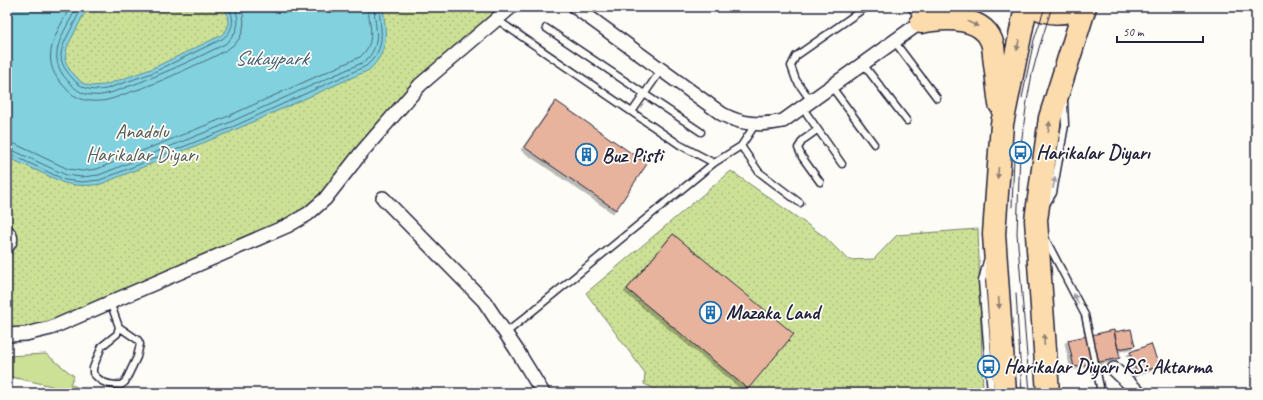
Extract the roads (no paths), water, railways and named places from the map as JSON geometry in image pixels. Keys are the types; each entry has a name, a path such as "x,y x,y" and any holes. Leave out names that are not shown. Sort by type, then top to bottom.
{"highway":[{"path":"916,15 938,7"},
{"path":"916,15 962,7"},
{"path":"1005,393 994,234 1002,124 1026,7"},
{"path":"1036,7 1044,11 1058,13 1080,7"},
{"path":"1048,393 1036,220 1050,118 1085,7"},
{"path":"916,15 963,20 978,26 988,35 993,46 1002,124"}],"street":[{"path":"7,335 26,334 45,330 287,226 308,214 325,199 361,153 420,85 510,7"},
{"path":"575,7 722,114 738,121 755,125 783,121 894,41 916,15"},
{"path":"383,198 484,301 506,333 543,393"},
{"path":"1114,369 1139,393"}],"lane":[{"path":"842,164 818,130 791,66 796,56 866,7"},
{"path":"496,19 680,145 714,163"},
{"path":"546,28 701,132"},
{"path":"894,41 937,98"},
{"path":"863,64 907,121"},
{"path":"632,112 661,70"},
{"path":"831,86 874,144"},
{"path":"506,333 714,163 741,146 755,125"},
{"path":"818,130 803,140 798,148 802,157 820,182"},
{"path":"741,146 759,172 800,203"},
{"path":"1036,220 1085,315 1100,387 1098,393"},
{"path":"7,227 14,236 13,245 7,252"},
{"path":"991,393 982,281 994,234"},
{"path":"110,302 119,327 117,334 102,346 93,368 93,373 97,378 109,385 121,385 125,382 140,344 138,340 119,327"}],"water":[{"name":"Sukaypark","path":"7,7 89,7 67,47 65,60 69,69 82,83 91,86 105,85 151,69 220,36 226,30 229,22 229,18 222,7 383,7 385,41 376,63 369,70 230,132 101,184 78,185 64,183 7,157"}],"tram line":[{"path":"1022,98 1034,40 1045,7"},
{"path":"1030,393 1017,233 1020,152 1032,74 1052,7"},
{"path":"1012,207 1014,157"},
{"path":"1016,293 1022,393"}],"place":[{"name":"Harikalar Diyarı","path":"1020,152"},
{"name":"Buz Pisti","path":"586,155"},
{"name":"Mazaka Land","path":"710,312"},
{"name":"Harikalar Diyarı RS: Aktarma","path":"989,366"}],"park label":[{"name":"Anadolu Harikalar Diyarı","path":"142,142"}]}
